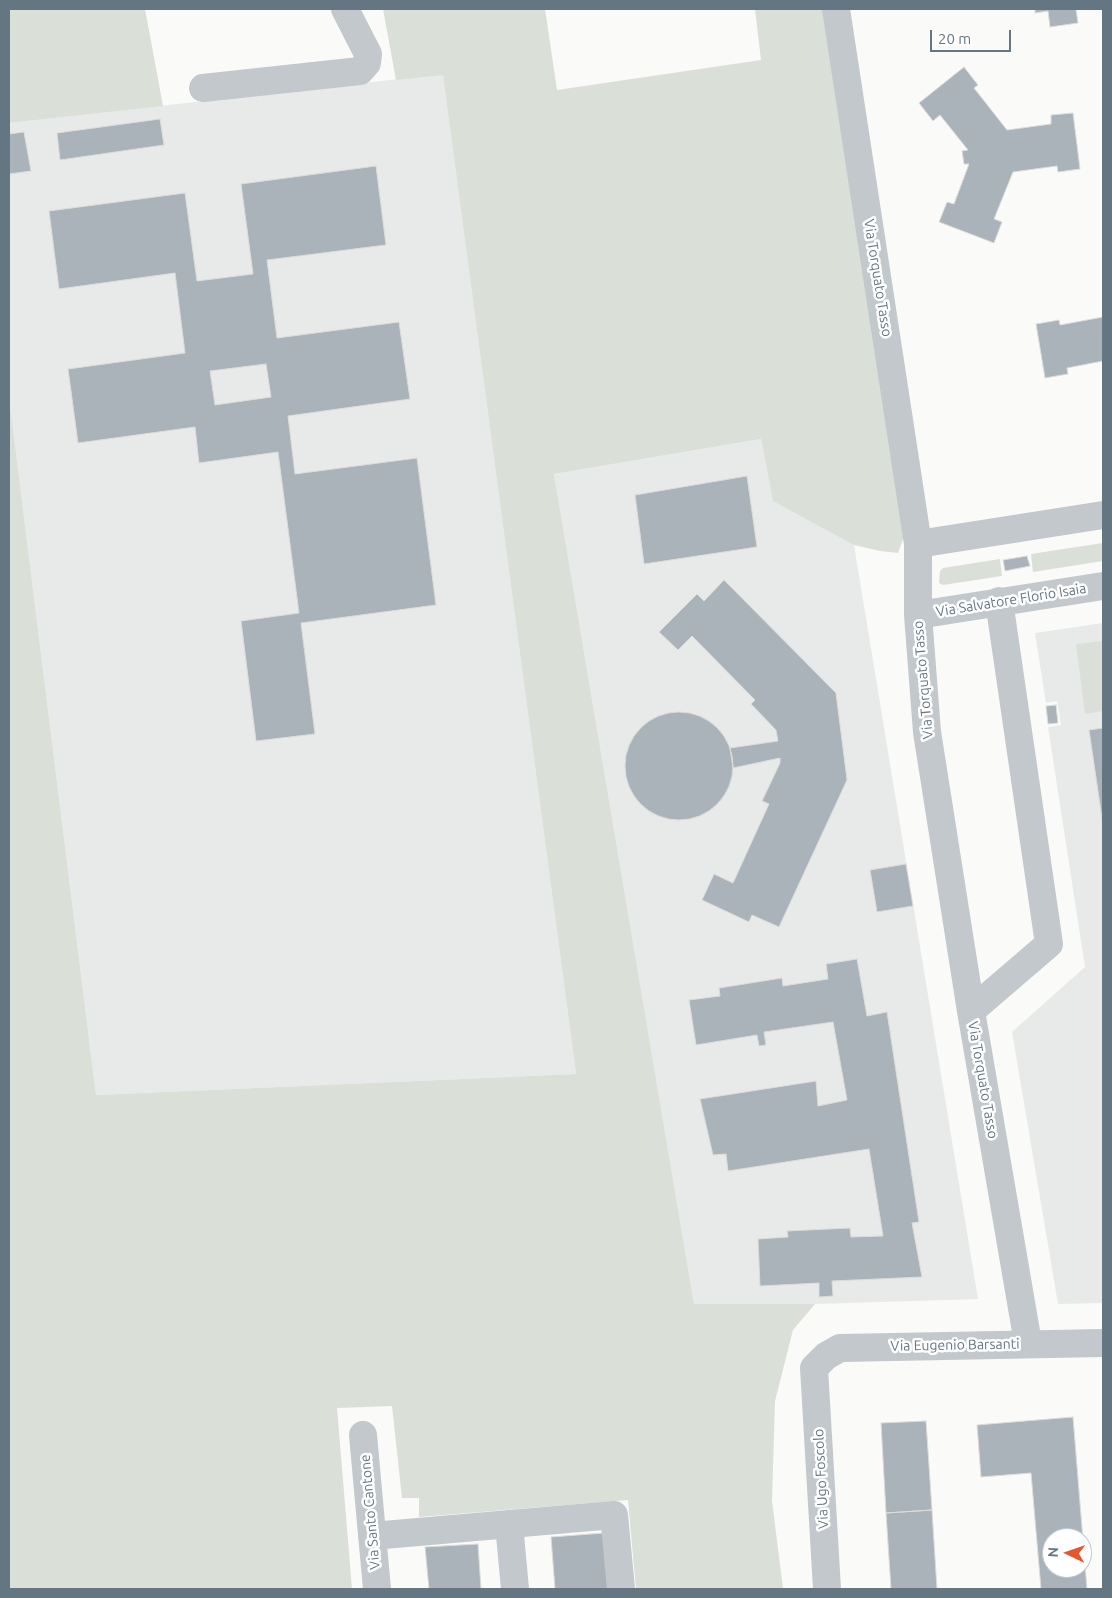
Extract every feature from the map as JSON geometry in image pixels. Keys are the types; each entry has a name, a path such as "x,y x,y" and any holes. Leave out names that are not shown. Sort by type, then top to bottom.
{"street":[{"path":"203,88 360,71 367,63 368,54 345,9"},
{"name":"Via Torquato Tasso","path":"837,11 918,544 918,615 927,732 971,1011 1028,1343"},
{"path":"918,544 1103,515"},
{"name":"Via Salvatore Florio Isaia","path":"918,615 1103,586"},
{"path":"971,1011 1049,944 999,601"},
{"name":"Via Eugenio Barsanti","path":"814,1368 826,1356 840,1348 1103,1342"},
{"name":"Via Ugo Foscolo","path":"814,1368 828,1589"},
{"name":"Via Santo Cantone","path":"363,1435 377,1589"},
{"path":"372,1536 614,1514 621,1589"},
{"path":"509,1524 515,1589"}],"shaded area":[{"path":"9,9 145,9 163,106 9,123"},
{"path":"383,9 545,9 557,90 761,60 755,9 823,9 904,536 898,553 854,545 773,501 761,439 554,474 694,1304 815,1304 793,1330 775,1401 772,1501 783,1589 636,1589 628,1500 419,1517 419,1498 402,1498 392,1406 337,1408 352,1589 9,1589 9,397 96,1095 576,1074 443,75 396,80"},
{"path":"443,74 576,1074 96,1095 9,397 9,123"},
{"path":"761,439 773,500 854,545 978,1299 815,1304 694,1304 554,474"},
{"path":"1103,543 1103,561 1033,572 1031,554"},
{"path":"1000,559 1002,576 943,585 939,583 940,571 943,568"},
{"path":"1103,623 1103,1303 1058,1304 1012,1032 1085,967 1048,727 1061,725 1057,701 1046,703 1035,633"},
{"path":"1103,641 1103,711 1085,714 1076,644"}],"building":[{"path":"1035,9 1076,9 1078,23 1050,27 1048,11 1035,13"},
{"path":"964,67 978,85 974,88 1007,130 1051,124 1051,115 1073,113 1080,169 1058,172 1057,166 1013,172 994,219 1002,222 994,243 939,222 947,202 954,204 969,164 964,164 962,151 968,150 940,115 933,121 919,103"},
{"path":"160,119 164,145 60,160 57,133"},
{"path":"24,132 31,171 9,174 9,134"},
{"path":"376,166 386,245 267,260 277,338 399,322 410,399 288,416 295,474 417,458 436,605 301,623 315,734 256,741 241,621 299,613 278,452 199,463 195,427 78,443 68,369 185,353 175,273 59,289 49,211 185,193 197,281 253,274 241,184","holes":["266,364 271,397 215,405 210,371"]},
{"path":"1103,317 1103,361 1067,368 1068,374 1045,378 1036,324 1059,320 1060,325"},
{"path":"747,476 757,547 644,564 635,495"},
{"path":"1027,556 1030,566 1005,571 1003,560"},
{"path":"724,580 836,693 847,780 779,927 752,915 749,922 702,900 714,874 733,883 769,804 762,801 780,763 780,758 733,768 730,748 778,741 776,730 751,704 755,700 692,636 678,650 659,632 697,594 704,601"},
{"path":"1056,705 1058,723 1048,724 1046,706"},
{"path":"679,712 700,716 717,728 729,745 733,766 729,787 717,804 700,816 679,820 658,816 641,804 629,787 625,766 629,745 641,728 658,716"},
{"path":"1103,728 1103,825 1089,730"},
{"path":"906,864 913,906 877,912 870,870"},
{"path":"857,959 867,1016 887,1012 919,1222 912,1223 922,1277 832,1281 833,1296 819,1297 819,1283 760,1286 758,1239 788,1237 787,1231 850,1228 851,1237 883,1236 869,1149 728,1171 726,1154 713,1155 700,1099 816,1081 818,1106 847,1100 833,1022 764,1032 766,1045 759,1046 757,1035 696,1045 689,1000 720,996 719,988 782,978 783,986 828,979 826,964"},
{"path":"1073,1417 1082,1528 1042,1528 1042,1578 1086,1578 1087,1589 1041,1589 1031,1473 981,1477 977,1425"},
{"path":"926,1421 932,1510 886,1513 881,1423"},
{"path":"932,1510 937,1589 891,1589 886,1513"},
{"path":"604,1533 608,1589 555,1589 551,1537"},
{"path":"478,1544 481,1589 429,1589 425,1547"}]}
